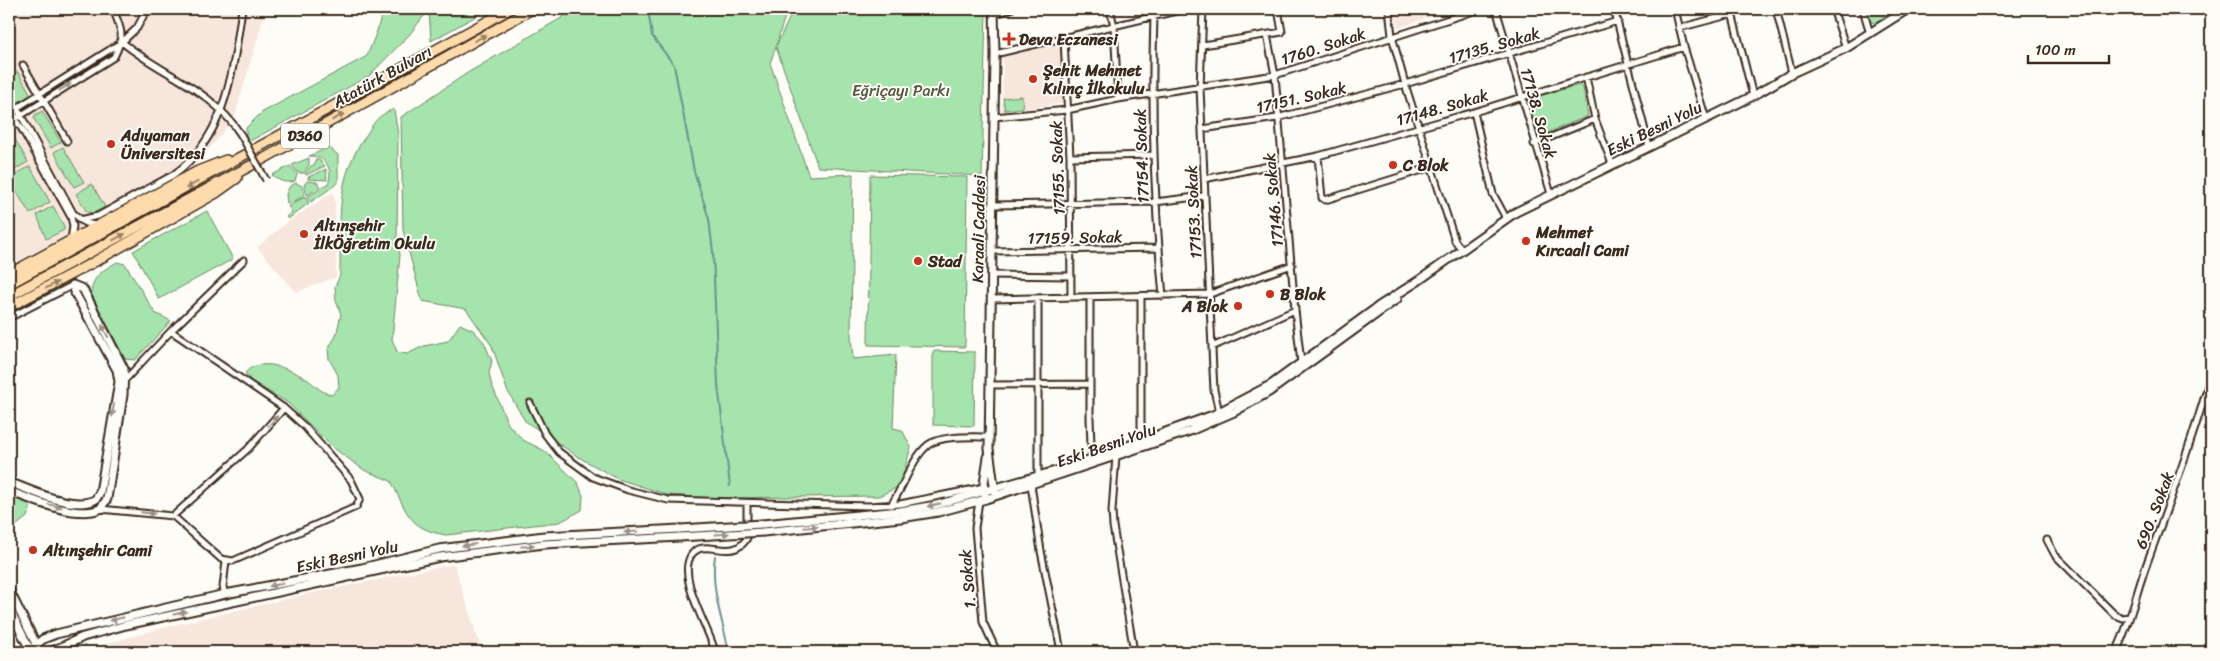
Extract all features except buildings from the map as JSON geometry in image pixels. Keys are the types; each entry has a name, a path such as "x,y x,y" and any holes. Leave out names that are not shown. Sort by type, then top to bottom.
{"highway":[{"name":"Atatürk Bulvarı","path":"9,284 164,201 258,146 510,9"},
{"name":"Atatürk Bulvarı","path":"9,296 265,158 532,9"},
{"path":"9,274 198,171 258,146"},
{"path":"9,308 216,193 265,158"}],"main road":[{"name":"Eski Besni Yolu","path":"50,652 83,638 126,625 440,557 553,543 913,517 983,495 1030,484 1203,426 1264,396 1506,218 1551,194 1753,96 1792,73 1846,48 1908,9"},
{"name":"Karaali Caddesi","path":"989,449 995,54 993,12"},
{"name":"Eski Besni Yolu","path":"994,493 1038,476 1141,442 1219,412 1260,391 1379,306 1418,282"},
{"path":"9,491 45,504 83,512 100,509 107,499 121,382 117,370 75,293 74,285"},
{"path":"9,482 47,496 72,502 83,503 96,499 100,492 121,382"},
{"path":"989,449 994,493"},
{"path":"983,495 984,473 989,449"},
{"name":"Eski Besni Yolu","path":"29,652 43,639 56,634 225,594 362,568 439,549 552,536 680,533"},
{"path":"9,590 40,652"},
{"path":"9,608 29,652"},
{"path":"29,632 40,635 56,634"}],"street":[{"path":"9,123 114,57 122,42 120,26 113,9"},
{"path":"70,241 73,226 71,217 22,129 9,113 122,42 137,28 147,9"},
{"path":"80,220 98,216 182,169 210,135 222,110 230,84 242,9"},
{"path":"993,12 1011,9"},
{"path":"1110,9 1114,26 1118,99"},
{"path":"995,54 1184,9"},
{"name":"17153. Sokak","path":"1203,9 1200,88 1204,196 1214,390 1219,412"},
{"path":"1202,45 1267,36 1282,32 1278,9"},
{"path":"1389,9 1392,36 1405,84 1455,241 1462,250"},
{"path":"1451,9 1453,16"},
{"name":"1760. Sokak","path":"994,117 1068,110 1118,99 1200,88 1274,75 1453,16 1480,9"},
{"name":"17138. Sokak","path":"1496,9 1523,97 1534,144 1551,194"},
{"path":"1614,9 1650,146"},
{"path":"1675,9 1684,47 1706,119"},
{"path":"1776,9 1792,73"},
{"path":"1833,9 1846,48"},
{"path":"1863,9 1870,34"},
{"path":"1679,28 1732,11 1753,96"},
{"name":"17154. Sokak","path":"1154,15 1151,95 1155,202 1163,296"},
{"name":"17135. Sokak","path":"1405,84 1618,21"},
{"name":"17146. Sokak","path":"1267,36 1274,75 1301,363"},
{"name":"17155. Sokak","path":"1064,39 1070,157 1071,297"},
{"path":"122,42 134,52 194,88 222,110 241,135 266,180"},
{"name":"17148. Sokak","path":"1204,179 1318,156 1474,112 1684,47"},
{"path":"23,65 67,141"},
{"path":"1586,77 1595,118 1612,164"},
{"name":"17151. Sokak","path":"1202,129 1277,118 1405,84"},
{"path":"17,108 73,213 85,223 98,226"},
{"path":"1474,112 1493,194 1506,218"},
{"path":"1534,144 1595,118"},
{"path":"1070,157 1153,155"},
{"path":"1318,156 1322,198 1325,200 1432,166"},
{"path":"992,205 1155,202 1204,196"},
{"name":"17159. Sokak","path":"992,251 1158,248"},
{"path":"121,382 244,260"},
{"path":"991,299 1210,294 1292,265"},
{"path":"992,275 1071,276"},
{"path":"9,318 74,285"},
{"path":"1141,442 1142,297"},
{"path":"1038,298 1038,476"},
{"path":"1090,298 1090,446 1094,458"},
{"path":"1212,347 1295,310"},
{"path":"100,509 173,516 221,559 232,561 356,507 359,504 359,495 351,480 305,428 284,408 171,331"},
{"name":"690. Sokak","path":"2116,652 2126,631 2129,616 2183,467 2211,375"},
{"path":"991,385 1090,384"},
{"path":"530,403 545,434 559,452 593,477 628,490 668,500 868,506 983,495"},
{"path":"173,516 248,449 284,408"},
{"path":"891,504 900,492 918,458 928,446 952,438 989,437"},
{"path":"1116,456 1112,511 1113,526 1134,652"},
{"path":"1030,484 1061,651"},
{"name":"1. Sokak","path":"983,495 975,528 984,622 997,652"},
{"path":"715,652 710,635 692,596 688,563 692,554 697,550 706,548 724,550 738,548 745,542 747,538 747,503"},
{"path":"2048,540 2055,555 2115,615 2123,618 2129,616"},
{"path":"225,594 223,586 226,561"}],"shaded area":[{"name":"Adıyaman Üniversitesi","path":"9,9 266,9 234,119 192,169 9,266"},
{"path":"1394,9 1447,9 1448,10 1398,28"},
{"name":"Şehit Mehmet Kılınç İlkokulu","path":"1061,43 1065,103 1002,112 1003,56"},
{"name":"Altınşehir İlkÖğretim Okulu","path":"333,192 335,203 336,277 296,292 257,247 289,221"},
{"path":"454,564 482,652 83,652 170,626 312,593"}],"green space":[{"path":"383,9 427,9 427,12 409,35 369,76 250,141 246,136 246,128 261,113 367,56"},
{"path":"429,9 489,9 431,41"},
{"name":"Eğriçayı Parkı","path":"567,9 787,9 776,46 794,9 986,9 982,176 818,167 776,47 770,63 809,176 853,174 851,336 853,359 896,355 893,428 902,430 911,447 900,486 879,496 714,498 668,495 618,479 580,458 525,421 507,390 492,346 466,309 422,301 403,230 401,117 469,72 563,17"},
{"path":"1866,9 1896,9 1875,23 1869,21"},
{"path":"18,72 31,95 9,109 9,75"},
{"path":"1579,85 1583,88 1588,116 1540,136 1537,135 1529,103 1532,98"},
{"path":"1022,96 1023,108 1005,110 1003,98"},
{"path":"394,109 398,135 397,241 400,255 392,339 397,352 407,354 424,346 448,341 460,324 473,330 484,342 492,361 489,373 491,383 508,424 523,440 545,451 578,483 583,496 582,510 560,522 446,535 424,528 416,523 405,510 391,481 364,470 332,447 288,403 251,381 245,373 258,365 273,365 296,373 332,395 339,387 338,375 329,359 328,349 336,336 341,314 336,301 335,287 340,275 340,222 343,188 354,156 372,125 382,115"},
{"path":"42,111 61,142 51,148 34,119 35,115"},
{"path":"9,133 12,134 28,162 9,173"},
{"path":"63,147 84,182 74,187 54,152"},
{"path":"329,147 338,155 338,183 311,202 307,197 328,184 330,173 324,161 320,158 309,156"},
{"path":"309,158 309,165 304,173 298,173 292,165"},
{"path":"315,160 319,160 325,166 306,175 311,166 315,164"},
{"path":"30,166 50,202 30,214 9,179"},
{"path":"290,166 297,174 295,181 283,181 272,175"},
{"path":"326,169 327,180 308,179 308,177"},
{"name":"Stad","path":"870,175 967,177 965,347 868,345"},
{"path":"307,181 317,182 320,187 307,195 304,185"},
{"path":"296,183 302,186 305,196 287,204 286,194 290,186"},
{"path":"92,184 105,207 93,213 87,212 76,194"},
{"path":"305,197 309,203 288,219 286,217 292,212 288,206"},
{"path":"53,206 64,226 64,230 46,239 37,215"},
{"path":"207,211 233,259 159,299 133,251"},
{"path":"117,262 125,264 155,313 171,321 135,360 125,359 91,293 96,278"},
{"path":"933,351 975,352 974,426 933,425"},
{"path":"9,495 32,503 27,517 17,525 9,524"}],"waterway":[{"path":"648,9 652,36 674,65 694,171 709,219 713,252 718,385 730,486"},
{"path":"715,556 714,581 729,652"}],"place":[{"name":"Deva Eczanesi","path":"1009,39"},
{"name":"Şehit Mehmet Kılınç İlkokulu","path":"1033,79"},
{"name":"Adıyaman Üniversitesi","path":"111,144"},
{"name":"C Blok","path":"1393,165"},
{"name":"Altınşehir İlkÖğretim Okulu","path":"304,234"},
{"name":"Mehmet Kırcaali Cami","path":"1526,241"},
{"name":"Stad","path":"918,261"},
{"name":"B Blok","path":"1270,294"},
{"name":"A Blok","path":"1238,306"},
{"name":"Altınşehir Cami","path":"33,550"}]}
